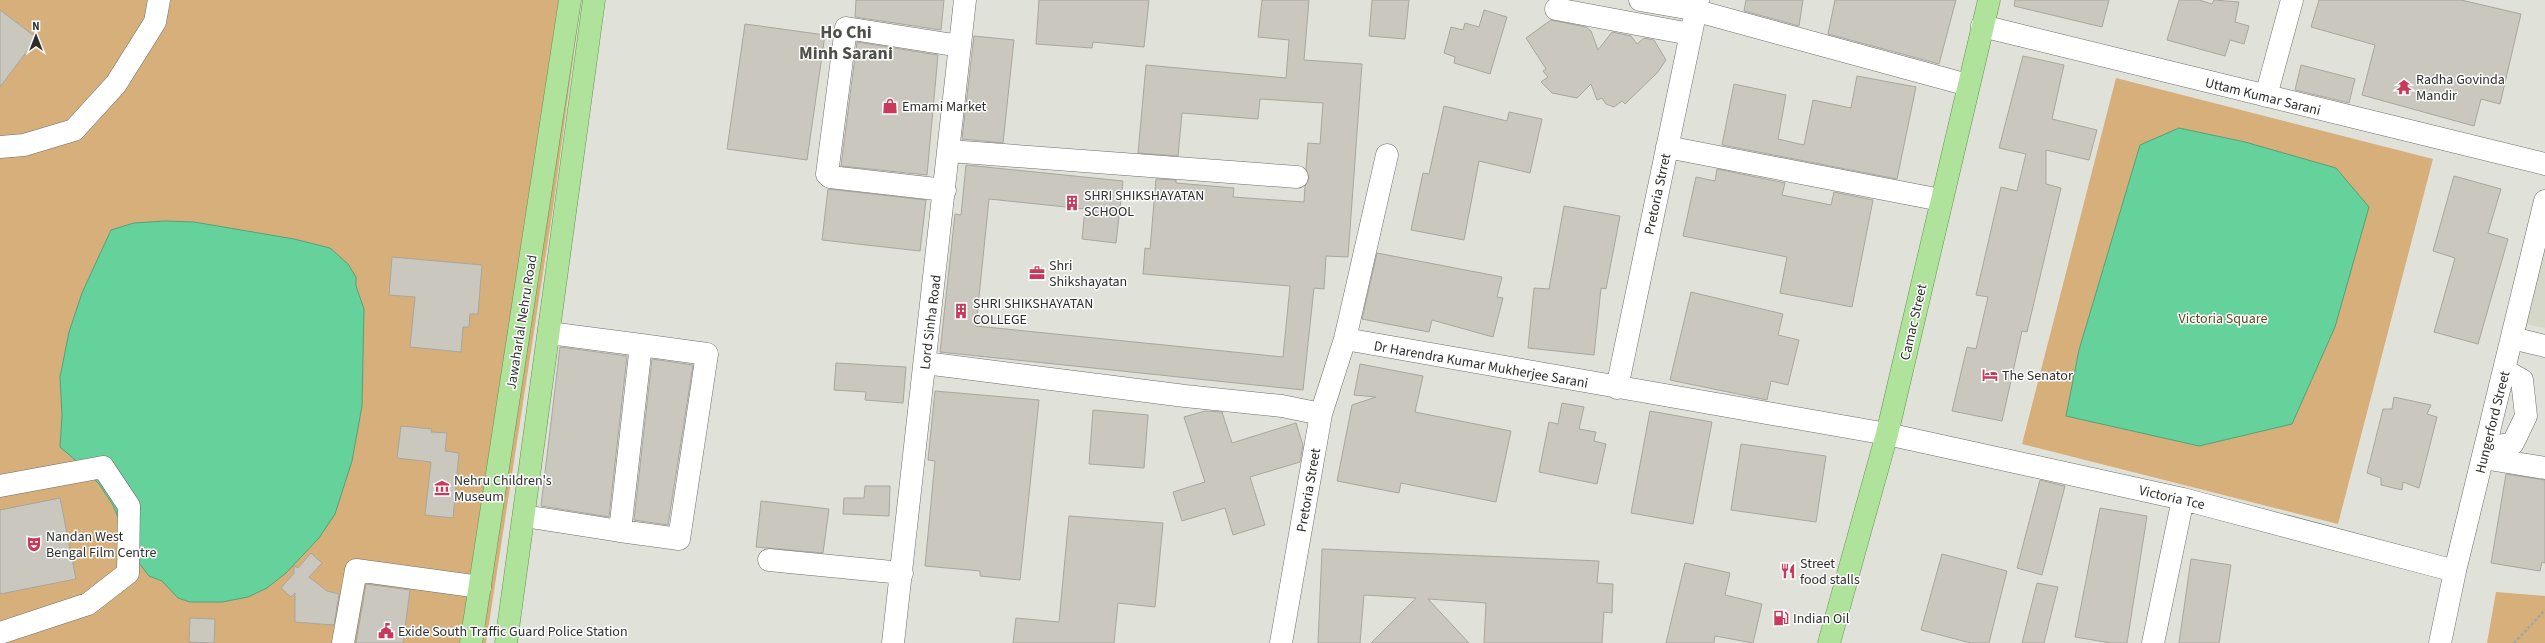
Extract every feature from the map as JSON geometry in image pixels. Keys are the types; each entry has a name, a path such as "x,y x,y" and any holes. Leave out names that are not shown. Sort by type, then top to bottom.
{"main road":[{"name":"Jawaharlal Nehru Road","path":"471,643 570,0"},
{"name":"Jawaharlal Nehru Road","path":"506,643 594,0"},
{"name":"Camac Street","path":"1829,643 1887,434 1989,0"}],"street":[{"path":"0,147 24,145 74,130 116,84 154,22 159,0"},
{"name":"Lord Sinha Road","path":"893,643 950,151 965,0"},
{"path":"1640,0 1697,6 1968,85"},
{"path":"2266,96 2292,0"},
{"name":"Pretoria Strret","path":"1617,388 1697,6"},
{"path":"1556,8 1690,34"},
{"name":"Uttam Kumar Sarani","path":"1982,26 2545,164"},
{"path":"945,190 830,177 827,174 846,28 960,46"},
{"path":"1667,147 1941,200"},
{"path":"950,151 1297,177"},
{"name":"Pretoria Street","path":"1281,643 1321,414 1345,339 1387,155"},
{"name":"Hungerford Street","path":"2440,643 2455,571 2545,202"},
{"path":"524,516 679,539 707,354 549,333"},
{"path":"2512,338 2545,346"},
{"name":"Dr Harendra Kumar Mukherjee Sarani","path":"1345,339 1617,388 1887,434"},
{"path":"620,531 641,345"},
{"path":"925,363 1185,396 1282,406 1321,414"},
{"path":"2484,453 2513,443 2526,416 2522,380 2504,370"},
{"name":"Victoria Tce","path":"1887,434 2183,498 2455,571"},
{"path":"2484,453 2545,468"},
{"path":"0,486 103,468 129,506 128,573 88,604 0,633"},
{"path":"2152,643 2183,498"},
{"path":"769,560 902,573"},
{"path":"343,643 356,570 480,587"}],"path":[{"path":"2514,643 2545,610"}],"shaded area":[{"path":"2179,128 2245,142 2336,168 2369,207 2335,327 2292,424 2199,446 2066,416 2079,350 2140,145"},
{"path":"165,221 194,222 294,239 330,248 348,264 356,277 356,286 364,309 362,406 352,461 335,514 319,538 286,573 267,588 248,597 222,602 190,602 178,598 162,581 149,576 133,555 113,505 99,484 81,465 60,447 62,415 60,377 69,332 82,293 111,230 134,223"},
{"path":"2545,242 2545,328 2525,324"}],"green space":[{"path":"0,0 581,0 553,208 486,643 0,643"},
{"name":"Victoria Square","path":"2116,78 2433,159 2338,524 2022,444"},
{"path":"2496,592 2545,596 2545,643 2487,643"}],"building":[{"path":"856,0 944,0 941,30 855,17"},
{"path":"1039,0 1149,0 1144,47 1093,42 1092,48 1036,44"},
{"path":"1262,0 1309,0 1304,60 1362,64 1348,257 1326,256 1324,289 1314,288 1303,390 940,352 955,214 961,215 966,165 1123,181 1116,243 1082,239 1085,209 989,199 976,326 1283,357 1290,286 1143,274 1145,248 1150,249 1156,179 1176,180 1176,183 1234,188 1233,197 1304,202 1305,186 1309,178 1306,169 1308,143 1320,144 1323,103 1260,99 1258,119 1182,113 1178,156 1138,153 1146,65 1286,78 1289,40 1258,37"},
{"path":"1372,0 1409,0 1405,39 1369,36"},
{"path":"1746,0 1803,0 1799,26 1744,11"},
{"path":"1835,0 1956,0 1939,64 1828,34"},
{"path":"2015,0 2109,0 2102,27 2014,6"},
{"path":"2179,0 2199,0 2212,4 2214,0 2239,2 2235,22 2249,26 2244,44 2230,40 2225,56 2167,40"},
{"path":"2319,0 2461,0 2521,14 2500,104 2481,99 2474,126 2362,95 2375,45 2311,27"},
{"path":"0,10 37,38 0,87"},
{"path":"1484,10 1507,17 1490,74 1454,63 1455,57 1444,53 1451,27 1463,30 1465,23 1479,27"},
{"path":"1551,20 1586,27 1591,31 1598,50 1612,32 1631,36 1637,44 1644,38 1654,40 1666,60 1657,73 1625,104 1622,101 1614,107 1606,104 1602,98 1597,100 1591,84 1577,98 1552,93 1541,82 1548,77 1543,71 1546,69 1526,38"},
{"path":"745,24 825,35 807,160 727,149"},
{"path":"974,36 1014,40 1003,143 962,139"},
{"name":"Emami Market","path":"857,42 938,55 927,175 841,166"},
{"path":"2023,56 2064,65 2052,119 2097,130 2089,160 2046,150 2046,184 2061,188 2027,332 2022,331 2002,421 1952,411 1967,347 1976,349 1988,297 1976,295 2001,187 2017,191 2026,154 1999,148"},
{"path":"2301,65 2355,79 2349,103 2295,90"},
{"path":"1857,76 1916,87 1897,179 1722,145 1734,84 1786,95 1778,139 1804,145 1813,100 1851,108"},
{"path":"1444,106 1507,121 1509,112 1542,119 1530,173 1479,161 1464,240 1411,230 1423,173 1429,174"},
{"path":"1717,169 1785,183 1782,195 1831,205 1834,192 1873,200 1852,307 1780,293 1787,257 1683,236 1696,177 1715,181"},
{"path":"2454,176 2501,189 2488,233 2508,239 2478,344 2434,332 2455,258 2433,251"},
{"path":"828,189 926,200 920,251 822,240"},
{"path":"1564,206 1620,216 1606,289 1601,288 1594,355 1528,348 1534,288 1549,289"},
{"path":"1377,253 1502,277 1497,297 1503,298 1493,337 1432,320 1429,332 1362,319"},
{"path":"392,257 482,265 478,314 470,314 469,327 463,327 461,352 410,347 415,297 389,295"},
{"path":"1691,292 1783,314 1778,335 1799,340 1788,385 1771,381 1767,400 1670,380"},
{"path":"560,347 627,356 609,517 541,506"},
{"path":"652,359 693,365 668,525 634,520"},
{"path":"836,363 906,367 903,403 865,400 866,392 834,390"},
{"path":"1360,364 1423,376 1415,412 1511,431 1496,502 1401,483 1399,493 1337,481 1352,405 1376,397 1354,395"},
{"path":"935,391 1039,400 1020,580 980,576 980,571 925,566 935,461 928,460"},
{"path":"2394,397 2431,405 2427,414 2437,417 2419,488 2403,482 2402,490 2381,485 2381,478 2367,473 2383,409 2392,409"},
{"path":"1562,403 1584,407 1579,429 1596,432 1594,441 1606,444 1597,484 1539,472 1549,422 1558,424"},
{"path":"1093,410 1148,415 1144,468 1089,464"},
{"path":"1205,411 1222,412 1232,443 1296,423 1303,445 1300,462 1250,477 1265,525 1233,535 1225,508 1182,521 1173,492 1205,482 1184,417"},
{"path":"1650,411 1712,422 1693,524 1631,513"},
{"name":"Nehru Children's Museum","path":"401,426 432,429 431,432 447,433 445,451 459,453 453,518 425,515 431,462 397,458"},
{"path":"1741,444 1826,456 1816,522 1731,510"},
{"path":"2506,474 2545,480 2545,563 2542,562 2540,571 2491,563"},
{"path":"2040,480 2065,486 2042,575 2017,568"},
{"path":"865,486 890,486 889,516 843,514 844,498 864,498"},
{"name":"Nandan West Bengal Film Centre","path":"60,498 76,579 0,594 0,510"},
{"path":"761,501 829,509 823,553 756,547"},
{"path":"2100,508 2147,516 2127,643 2111,643 2075,637"},
{"path":"1069,516 1163,523 1155,607 1118,603 1114,643 1013,643 1016,618 1059,622"},
{"path":"1322,549 1599,561 1597,583 1613,584 1612,613 1604,612 1602,643 1484,643 1486,603 1428,599 1469,643 1371,643 1416,598 1364,595 1360,643 1318,643"},
{"path":"311,553 322,563 309,577 327,591 339,594 334,625 295,622 295,593 291,597 281,588 294,573 294,566 298,568"},
{"path":"1942,554 2007,571 1989,643 1971,643 1921,630"},
{"path":"2191,559 2231,565 2219,643 2179,643"},
{"path":"1685,563 1730,573 1725,595 1762,604 1753,643 1715,636 1714,643 1666,643"},
{"path":"2037,583 2058,587 2044,643 2022,643"},
{"path":"366,584 410,590 403,643 356,643"},
{"path":"190,618 215,619 214,643 189,642"}],"place":[{"name":"Radha Govinda Mandir","path":"2404,87"},
{"name":"Emami Market","path":"890,106"},
{"name":"SHRI SHIKSHAYATAN SCHOOL","path":"1072,203"},
{"name":"Shri Shikshayatan","path":"1037,273"},
{"name":"SHRI SHIKSHAYATAN COLLEGE","path":"961,311"},
{"name":"The Senator","path":"1990,375"},
{"name":"Nehru Children's Museum","path":"442,488"},
{"name":"Nandan West Bengal Film Centre","path":"34,544"},
{"name":"Street food stalls","path":"1788,571"},
{"name":"Indian Oil","path":"1781,618"},
{"name":"Exide South Traffic Guard Police Station","path":"386,631"}],"district":[{"name":"Ho Chi Minh Sarani","path":"846,42"}]}
